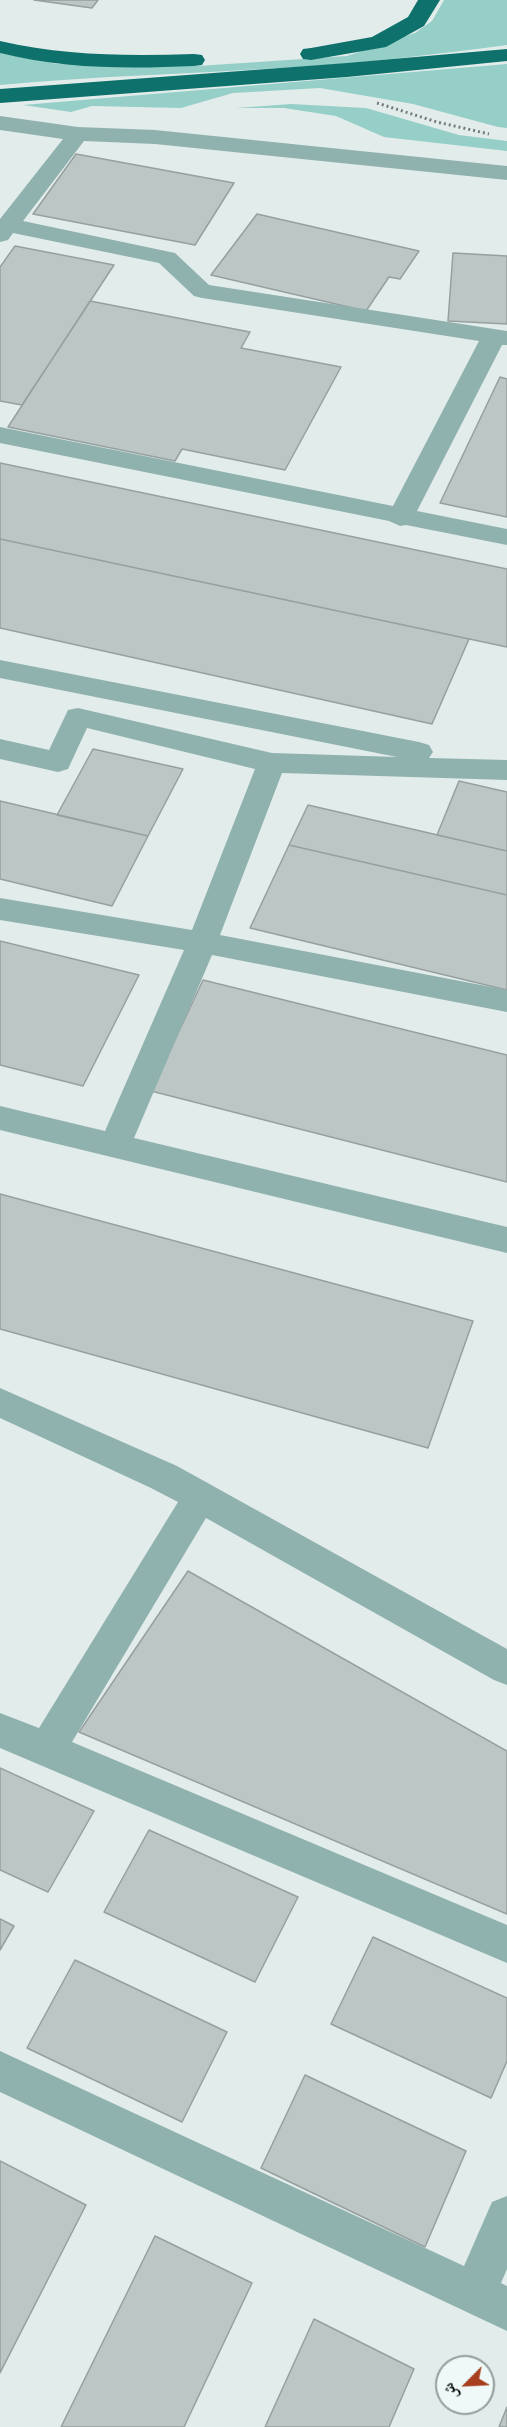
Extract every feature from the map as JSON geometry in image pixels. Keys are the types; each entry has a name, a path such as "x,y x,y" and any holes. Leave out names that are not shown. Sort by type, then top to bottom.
{"highway":[{"path":"0,47 60,58 160,61 320,53 378,42 416,21 429,0"},
{"path":"0,96 347,70 507,55"}],"street":[{"path":"0,123 78,134 155,137 507,172"},
{"path":"78,134 3,230 167,258 202,291 500,338 400,518"},
{"path":"0,435 400,518 507,537"},
{"path":"0,669 507,769"},
{"path":"0,749 58,762 78,717 272,763 507,769"},
{"path":"114,1146 182,993 272,763"},
{"path":"0,909 201,942 507,1001"},
{"path":"0,1118 507,1240"},
{"path":"0,1402 164,1477 507,1668"},
{"path":"46,1749 200,1497"},
{"path":"0,1730 507,1944"},
{"path":"0,2071 491,2301 507,2217"}],"path":[{"path":"367,102 378,103 437,122 493,135"}],"shaded area":[{"path":"444,0 507,0 507,45 338,64 0,85 0,53 57,64 198,66 347,56 415,33 432,21"},
{"path":"507,64 507,128 413,104 320,88 233,93 181,108 92,106 71,112 23,105"},
{"path":"291,104 366,108 459,135 507,141 507,151 384,137 336,116 284,108 236,108"}],"building":[{"path":"34,0 98,0 92,8"},
{"path":"76,154 234,183 195,245 33,214"},
{"path":"257,214 419,251 400,279 389,277 366,311 211,275"},
{"path":"15,246 114,265 22,405 0,401 0,267"},
{"path":"453,253 507,256 507,324 448,321"},
{"path":"90,301 250,332 241,348 341,367 285,470 182,449 175,461 8,427"},
{"path":"500,377 507,379 507,517 440,503"},
{"path":"0,463 507,569 507,647 0,539"},
{"path":"0,539 469,639 432,724 0,628"},
{"path":"93,749 183,769 148,836 57,815"},
{"path":"459,781 507,792 507,851 437,835"},
{"path":"0,801 148,836 112,906 0,879"},
{"path":"308,805 507,851 507,895 289,845"},
{"path":"289,845 507,895 507,990 250,928"},
{"path":"0,941 139,975 83,1086 0,1065"},
{"path":"203,980 507,1055 507,1182 151,1091"},
{"path":"0,1194 473,1321 428,1448 0,1329"},
{"path":"188,1571 507,1751 507,1914 79,1732"},
{"path":"0,1768 94,1811 48,1892 0,1870"},
{"path":"149,1830 298,1897 255,1982 104,1912"},
{"path":"0,1919 14,1926 0,1950"},
{"path":"373,1937 507,1998 507,2061 491,2098 331,2024"},
{"path":"75,1960 227,2032 182,2122 27,2048"},
{"path":"305,2075 466,2151 425,2247 261,2168"},
{"path":"0,2161 86,2205 0,2373"},
{"path":"155,2236 252,2283 184,2427 61,2427"},
{"path":"314,2319 414,2369 389,2427 265,2427"},
{"path":"507,2407 507,2427 499,2427"}]}
